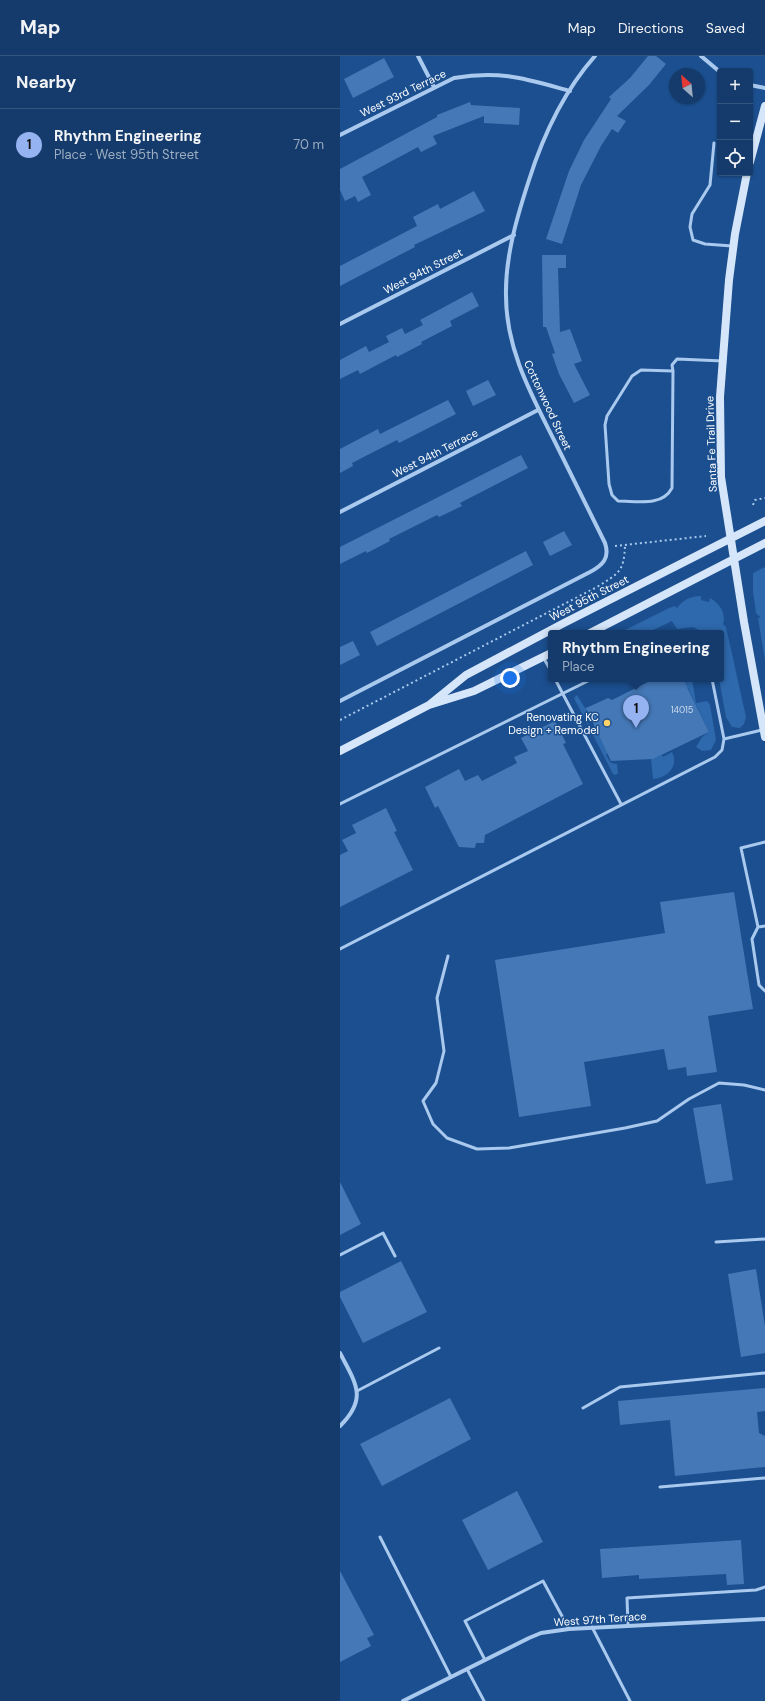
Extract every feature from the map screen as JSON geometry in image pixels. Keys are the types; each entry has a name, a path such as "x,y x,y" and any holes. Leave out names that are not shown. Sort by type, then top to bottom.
{"main road":[{"path":"753,151 765,106"},
{"name":"Santa Fe Trail Drive","path":"746,176 734,247 723,361 720,412 721,477 727,522 764,733"},
{"name":"West 95th Street","path":"553,630 765,521"},
{"path":"596,630 765,543"},
{"name":"West 95th Street","path":"429,705 466,675 548,633"},
{"name":"West 95th Street","path":"340,751 429,705 474,691 547,655"}],"street":[{"path":"418,56 434,87"},
{"name":"Cottonwood Street","path":"595,56 570,91 544,137 518,212 506,280 506,309 511,342 521,374 605,543 608,552 607,558"},
{"path":"701,56 717,69"},
{"name":"West 93rd Terrace","path":"340,135 454,78 473,75 497,74 517,76 570,91"},
{"path":"753,86 765,88"},
{"name":"West 94th Street","path":"340,324 514,234"},
{"name":"West 94th Terrace","path":"340,512 538,410"},
{"name":"West 95th Street","path":"340,701 590,572 601,566 607,558"},
{"path":"340,1353 357,1391 356,1405 340,1426"},
{"name":"West 97th Terrace","path":"403,1701 528,1638 541,1633 592,1627 765,1619"}],"lane":[{"path":"714,143 710,185 692,214 690,227 693,240 705,244 734,247"},
{"path":"672,371 641,370 632,376 608,416 605,426 609,484 612,495 618,501 650,502 660,500 669,494 672,488 672,371 672,366 677,359 723,361"},
{"path":"557,682 621,804"},
{"path":"340,804 586,682"},
{"path":"340,949 715,756 722,750 724,739 713,682"},
{"path":"724,739 764,733"},
{"path":"765,842 741,848 758,927 752,939 759,985 765,991"},
{"path":"758,927 765,926"},
{"path":"448,956 437,998 444,1051 436,1083 423,1101 432,1124 447,1138 477,1150 509,1148 657,1121 689,1099 719,1083 744,1085 765,1090"},
{"path":"340,1255 383,1233 395,1256"},
{"path":"716,1242 765,1239"},
{"path":"357,1391 440,1348"},
{"path":"584,1408 620,1387 765,1373"},
{"path":"660,1487 765,1478"},
{"path":"380,1537 451,1677"},
{"path":"485,1660 466,1621 543,1581 569,1629"},
{"path":"628,1625 627,1598 756,1590 765,1587"},
{"path":"592,1627 630,1701"},
{"path":"467,1669 484,1701"}],"path":[{"path":"753,506 755,500 765,498"},
{"path":"615,546 706,536"},
{"path":"340,720 480,649 618,574 624,565 625,545"}],"shaded area":[{"path":"765,567 765,661 758,618 761,618 756,613 753,592 753,573"},
{"path":"701,596 701,600 709,602 710,598 714,600 720,606 723,613 723,624 726,627 746,717 744,724 740,728 732,727 726,717 720,682 724,682 724,630 699,630 693,627 677,629 672,621 653,630 625,630 669,608 675,606 677,608 681,603 689,598"},
{"path":"682,682 692,682 696,703 707,701 710,705 716,740 711,750 702,751 696,747 702,737 709,732 688,688 685,689"},
{"path":"577,695 585,708 589,707 584,715 594,735 599,735 608,753 606,755 611,763 617,764 618,773 616,775 613,774 574,698"},
{"path":"672,752 674,762 671,770 663,776 653,779 651,759 662,755 663,757"}],"building":[{"path":"648,56 656,56 666,64 649,85 617,116 626,121 618,133 612,129 601,146 581,185 562,244 546,239 569,171 584,140 611,99 609,97 630,78"},
{"path":"384,58 394,77 353,98 344,79"},
{"path":"470,102 471,105 520,108 519,125 484,123 484,116 433,136 437,144 421,152 418,147 362,177 371,195 358,202 355,196 345,201 340,190 340,169 437,117 437,115"},
{"path":"474,191 485,211 414,245 415,247 340,286 340,266 417,226 413,217 438,204 440,209"},
{"path":"542,255 566,255 566,268 558,268 560,332 570,329 582,361 574,364 590,395 574,403 559,374 552,354 555,353 546,327 543,327"},
{"path":"472,292 479,306 450,321 452,326 421,342 422,344 397,357 396,355 360,374 358,370 340,379 340,360 366,346 369,352 389,342 386,336 402,328 405,334 423,325 420,320"},
{"path":"488,380 496,395 473,406 466,391"},
{"path":"448,400 456,414 399,443 397,440 352,463 353,466 340,473 340,449 378,429 380,434"},
{"path":"521,455 528,468 460,503 462,506 439,517 437,515 389,539 390,541 367,553 366,551 340,564 340,547"},
{"path":"564,531 572,545 550,556 543,542"},
{"path":"526,551 533,565 377,646 370,632"},
{"path":"353,641 360,655 340,665 340,647"},
{"path":"648,682 684,682 709,732 653,759 611,761 586,708 608,698 612,700"},
{"path":"555,721 566,743 563,744 583,784 485,835 484,843 476,843 475,848 459,847 438,806 435,808 425,787 459,769 465,781 478,775 482,781 517,763 514,757 528,751 521,738"},
{"path":"386,808 397,831 394,832 413,870 340,907 340,855 348,851 342,840 356,833 352,825"},
{"path":"734,892 753,1009 708,1016 717,1072 687,1076 686,1067 668,1070 664,1049 584,1062 591,1106 519,1117 495,960 665,933 660,902"},
{"path":"721,1104 733,1180 706,1184 693,1108"},
{"path":"340,1182 361,1224 340,1235"},
{"path":"401,1261 427,1312 363,1343 340,1297 340,1292"},
{"path":"756,1269 765,1326 765,1353 741,1357 728,1274"},
{"path":"765,1388 765,1411 757,1412 759,1433 765,1436 765,1467 675,1476 670,1420 620,1425 618,1401"},
{"path":"450,1398 471,1439 382,1486 360,1444"},
{"path":"517,1491 543,1542 488,1570 462,1520"},
{"path":"741,1540 744,1584 727,1585 726,1574 639,1579 639,1575 602,1578 600,1549"},
{"path":"340,1571 374,1635 367,1638 371,1646 340,1662"}],"place":[{"name":"Renovating KC Design + Remodel","path":"607,723"},
{"name":"Rhythm Engineering","path":"636,728"}]}
